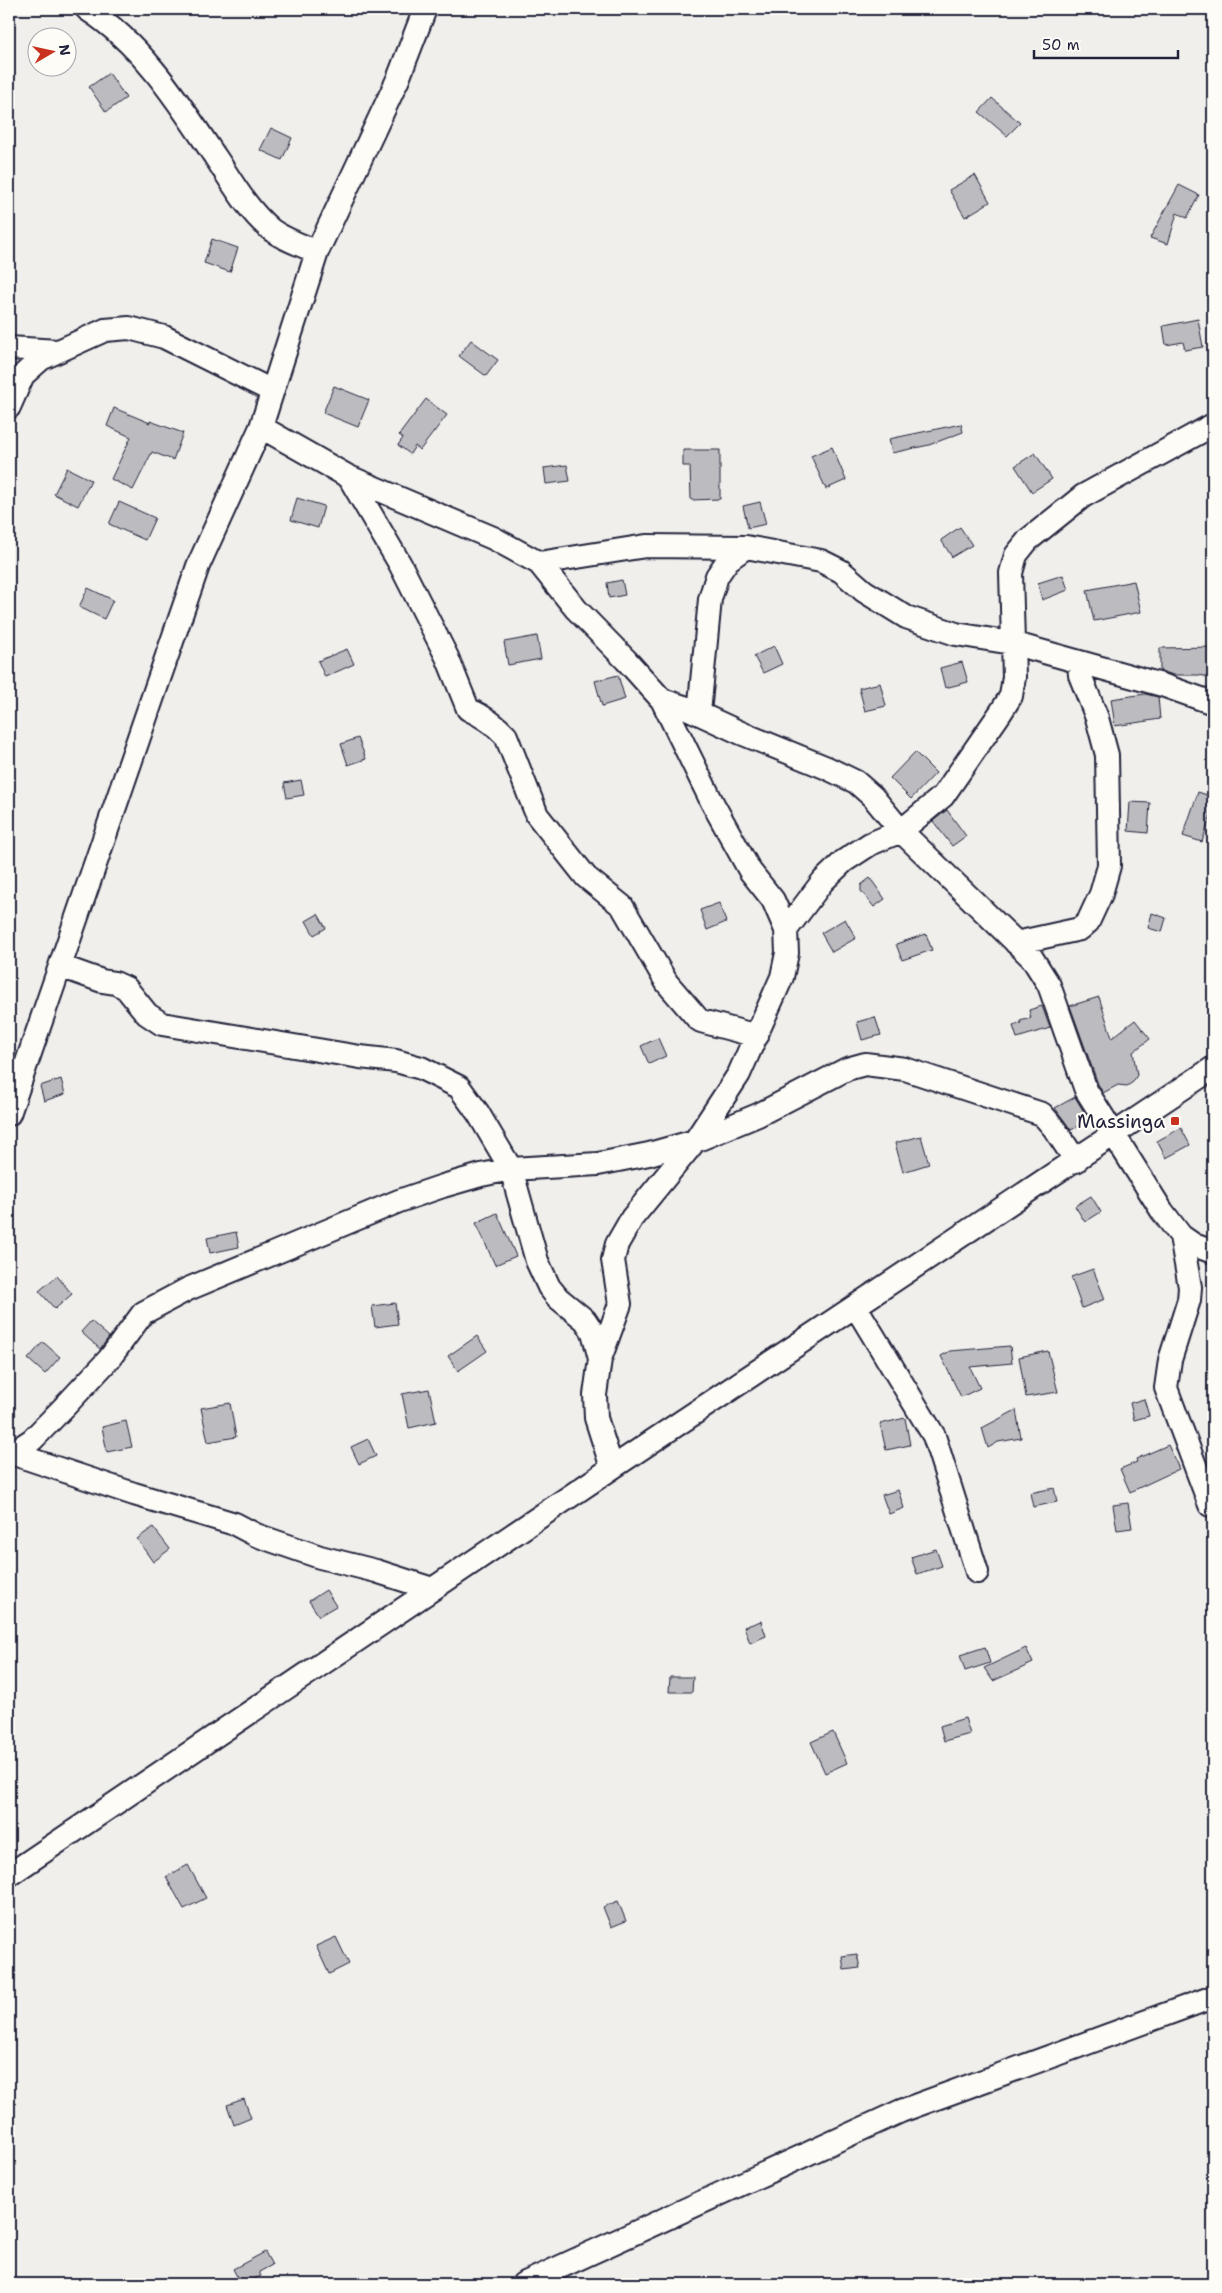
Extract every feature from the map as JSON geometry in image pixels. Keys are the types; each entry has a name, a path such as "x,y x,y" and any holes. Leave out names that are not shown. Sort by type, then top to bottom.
{"street":[{"path":"87,9 104,20 133,45 166,84 247,205 271,229 317,252"},
{"path":"9,1114 198,566 261,427 317,252 398,79 425,9"},
{"path":"9,407 23,375 41,359 105,330 129,328 164,337 272,391"},
{"path":"9,348 58,351"},
{"path":"786,930 823,882 844,861 870,844 901,831 943,796 1011,696 1014,678 1011,573 1016,555 1028,540 1083,496 1213,425"},
{"path":"261,427 349,477 493,538 539,563 576,609 662,700 713,804 750,871 773,900 786,930 787,953 782,977 739,1074 694,1142 632,1218 617,1244 613,1260 620,1304 600,1360 595,1395 596,1418 612,1468"},
{"path":"349,477 400,564 447,657 464,704 468,709 491,722 506,736 537,815 542,822 586,877 622,906 667,984 698,1019 757,1036"},
{"path":"539,563 646,546 746,547 820,560 842,571 864,591 906,616 956,634 1012,643 1162,685 1213,703"},
{"path":"699,714 710,599 717,576 728,560 746,547"},
{"path":"1016,943 1080,929 1088,922 1101,894 1109,866 1107,755 1097,718 1080,676 1078,663"},
{"path":"662,700 699,714 856,782 873,797 901,831 1032,958 1049,985 1086,1090 1162,1211 1180,1236 1213,1252"},
{"path":"60,966 126,988 147,1014 162,1024 360,1057 396,1061 421,1068 459,1087 478,1113 511,1169 537,1261 549,1286 558,1298 589,1326 593,1332 600,1360"},
{"path":"11,1455 32,1440 109,1359 143,1313 188,1289 399,1201 481,1175 511,1169 598,1164 649,1154 694,1142 758,1114 847,1069 865,1064 905,1069 1042,1114 1054,1128 1076,1161"},
{"path":"9,1874 612,1468 1115,1136 1213,1068"},
{"path":"1180,1236 1190,1287 1189,1300 1170,1360 1166,1388 1210,1505"},
{"path":"856,1307 934,1436 977,1572"},
{"path":"11,1455 235,1524 256,1536 320,1558 376,1571 432,1589"},
{"path":"523,2284 901,2111 1213,1997"}],"building":[{"path":"109,73 126,98 106,112 89,87"},
{"path":"992,98 1020,123 1007,136 979,112"},
{"path":"271,128 292,138 282,160 260,150"},
{"path":"975,175 990,202 965,217 949,190"},
{"path":"1179,185 1199,195 1187,218 1177,213 1168,244 1150,238"},
{"path":"212,239 238,248 230,272 204,263"},
{"path":"1198,319 1203,347 1185,350 1183,342 1166,345 1163,326"},
{"path":"471,340 498,360 486,376 459,356"},
{"path":"334,386 369,400 358,427 323,413"},
{"path":"426,399 447,415 420,450 415,446 410,454 398,445 403,438 399,435"},
{"path":"114,408 150,423 150,421 183,433 173,460 152,452 133,490 111,479 131,437 107,426"},
{"path":"961,424 963,432 929,445 892,453 889,439"},
{"path":"832,447 846,480 826,489 811,456"},
{"path":"683,450 720,450 720,499 691,500 690,466 683,466"},
{"path":"1035,453 1052,479 1032,492 1015,466"},
{"path":"567,465 570,481 546,484 544,468"},
{"path":"67,468 91,480 78,506 54,494"},
{"path":"297,498 324,506 318,528 291,520"},
{"path":"119,502 155,518 145,540 109,524"},
{"path":"760,502 766,524 748,528 743,506"},
{"path":"960,527 972,545 952,557 941,540"},
{"path":"1063,575 1068,590 1042,600 1038,583"},
{"path":"622,580 625,595 609,598 607,583"},
{"path":"1134,581 1141,612 1094,621 1087,590"},
{"path":"88,588 113,600 104,619 79,607"},
{"path":"537,636 541,659 508,665 504,642"},
{"path":"774,646 782,664 763,673 754,656"},
{"path":"1213,647 1213,678 1199,675 1174,675 1160,671 1160,648"},
{"path":"347,649 354,664 325,677 318,661"},
{"path":"962,662 968,682 945,688 940,668"},
{"path":"618,675 625,699 602,706 595,681"},
{"path":"880,683 886,706 865,711 859,688"},
{"path":"1145,694 1158,697 1160,719 1115,726 1111,699"},
{"path":"358,738 366,759 348,765 341,744"},
{"path":"915,752 936,773 911,799 890,778"},
{"path":"301,780 304,795 287,798 284,783"},
{"path":"1198,792 1213,797 1213,809 1202,842 1183,836"},
{"path":"1130,802 1150,803 1148,833 1128,831"},
{"path":"947,810 966,836 952,846 933,821"},
{"path":"870,878 885,899 874,907 861,891 861,885"},
{"path":"719,903 726,922 707,930 700,910"},
{"path":"1152,913 1166,918 1162,932 1148,928"},
{"path":"318,914 326,928 314,935 306,921"},
{"path":"845,919 856,938 832,952 821,933"},
{"path":"926,934 932,950 902,960 896,944"},
{"path":"1099,997 1112,1038 1135,1020 1150,1039 1133,1052 1137,1075 1133,1082 1127,1086 1118,1085 1103,1093 1070,1006"},
{"path":"1042,1006 1050,1028 1017,1038 1013,1026 1021,1023 1020,1021 1031,1018 1029,1010"},
{"path":"875,1017 881,1035 862,1040 857,1022"},
{"path":"658,1038 666,1056 649,1064 641,1046"},
{"path":"61,1079 65,1094 44,1101 40,1086"},
{"path":"1075,1097 1089,1120 1071,1130 1055,1108"},
{"path":"1181,1128 1190,1145 1166,1158 1157,1141"},
{"path":"921,1136 929,1164 903,1172 895,1143"},
{"path":"1091,1196 1101,1212 1085,1222 1075,1206"},
{"path":"497,1213 516,1256 495,1265 476,1223"},
{"path":"236,1232 239,1247 210,1253 207,1238"},
{"path":"1093,1269 1105,1299 1082,1308 1071,1277"},
{"path":"57,1276 72,1294 55,1309 39,1291"},
{"path":"395,1303 398,1324 375,1327 372,1306"},
{"path":"91,1321 109,1337 100,1349 81,1332"},
{"path":"477,1336 487,1351 458,1371 448,1356"},
{"path":"43,1342 60,1357 45,1374 28,1359"},
{"path":"1010,1346 1012,1363 970,1367 980,1388 961,1397 941,1356 950,1351"},
{"path":"1048,1351 1058,1392 1026,1397 1019,1357"},
{"path":"429,1389 436,1422 409,1428 402,1394"},
{"path":"1144,1399 1149,1416 1134,1420 1130,1403"},
{"path":"230,1403 236,1437 208,1442 201,1408"},
{"path":"1016,1410 1021,1438 998,1442 988,1448 982,1428"},
{"path":"905,1418 910,1445 886,1450 880,1424"},
{"path":"126,1421 132,1447 107,1452 102,1427"},
{"path":"368,1439 376,1456 359,1464 351,1447"},
{"path":"1168,1445 1179,1469 1130,1492 1120,1469 1137,1462 1136,1459"},
{"path":"1054,1488 1057,1502 1033,1507 1030,1493"},
{"path":"898,1490 904,1508 889,1514 882,1495"},
{"path":"1128,1503 1132,1528 1117,1530 1113,1505"},
{"path":"153,1527 170,1549 153,1562 137,1539"},
{"path":"936,1549 942,1566 917,1574 911,1557"},
{"path":"326,1590 336,1606 319,1616 309,1601"},
{"path":"761,1621 766,1636 750,1643 744,1627"},
{"path":"985,1647 990,1663 965,1671 960,1655"},
{"path":"1026,1648 1033,1663 993,1681 984,1668"},
{"path":"670,1677 693,1677 692,1692 669,1692"},
{"path":"965,1718 970,1734 944,1741 940,1726"},
{"path":"833,1732 847,1763 825,1773 811,1742"},
{"path":"188,1865 206,1898 184,1909 166,1877"},
{"path":"618,1901 626,1921 611,1927 603,1907"},
{"path":"336,1937 349,1964 329,1974 316,1946"},
{"path":"857,1954 860,1968 844,1970 842,1956"},
{"path":"244,2099 251,2118 234,2125 227,2105"},
{"path":"265,2252 272,2265 259,2272 261,2276 241,2284 233,2269"}],"place":[{"name":"Massinga","path":"1175,1121"}]}
